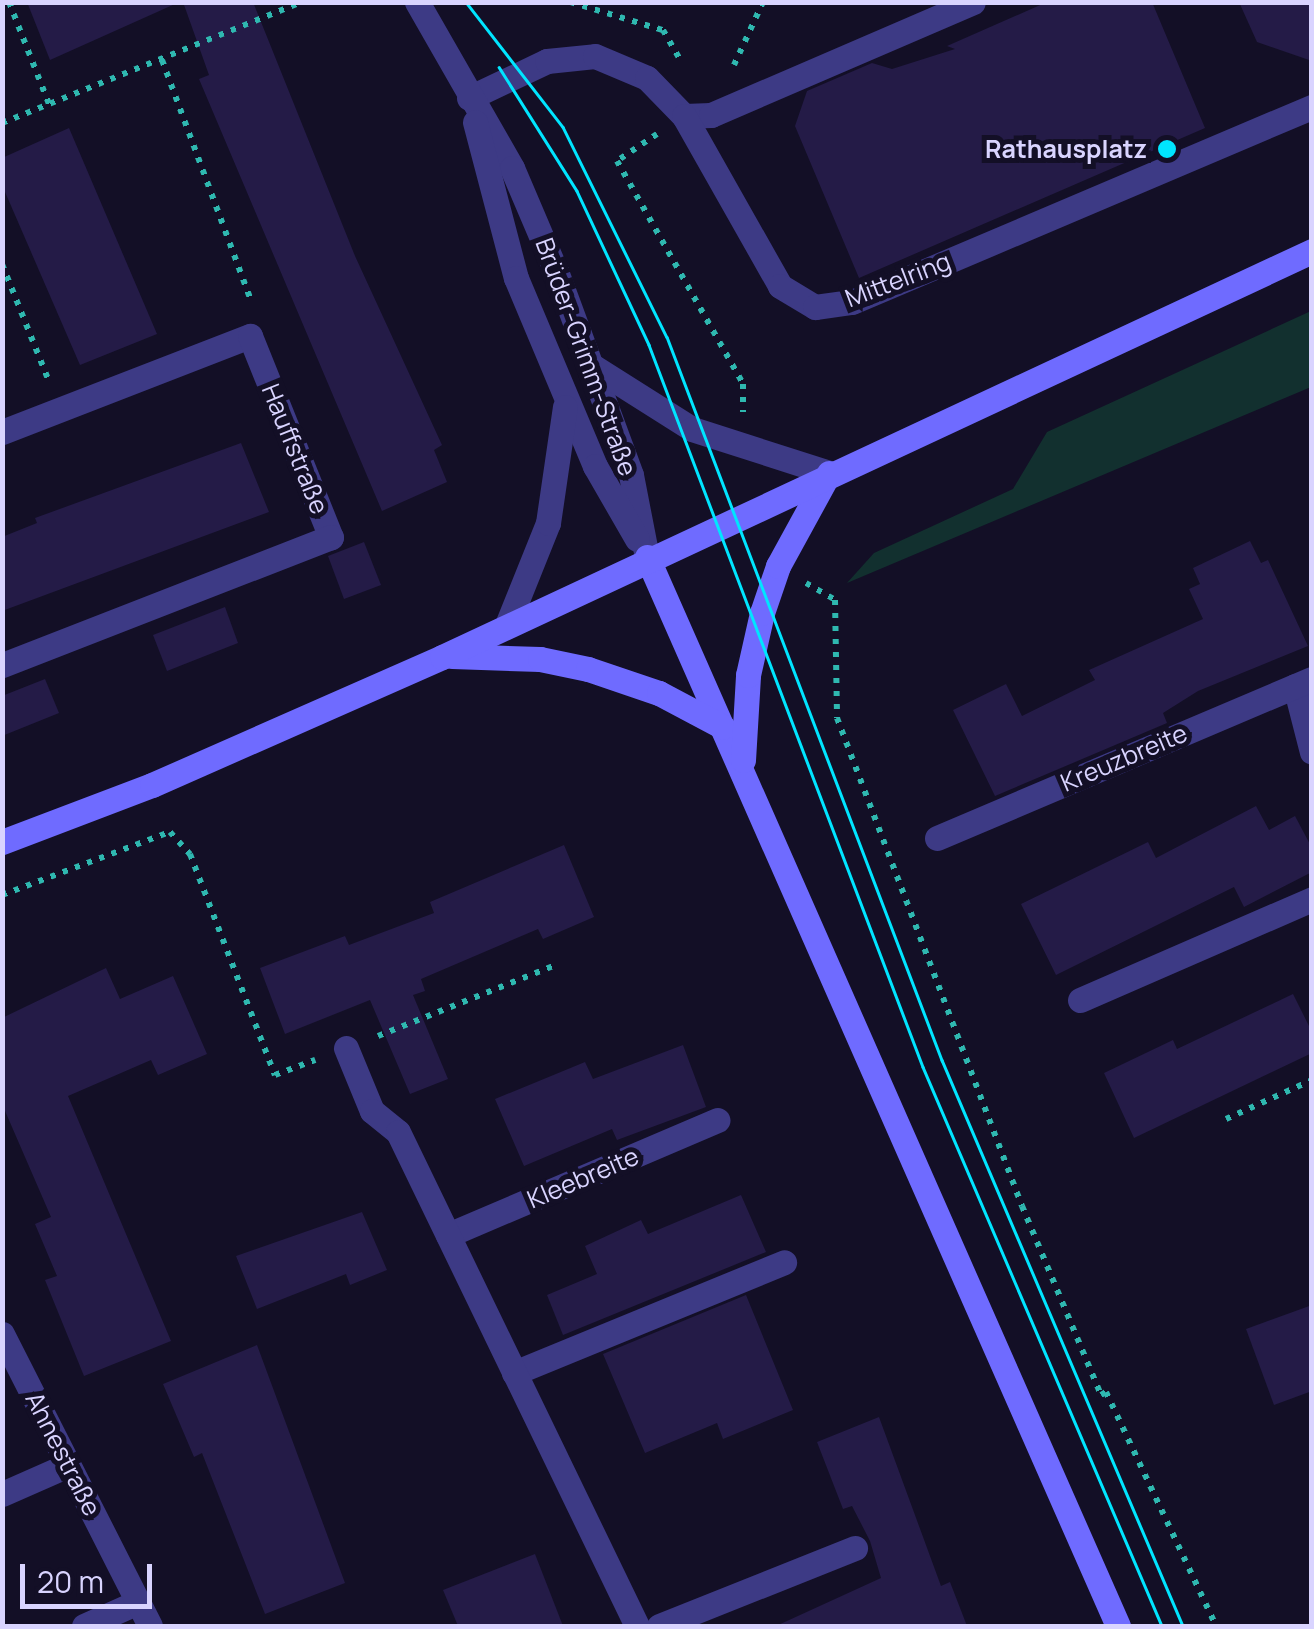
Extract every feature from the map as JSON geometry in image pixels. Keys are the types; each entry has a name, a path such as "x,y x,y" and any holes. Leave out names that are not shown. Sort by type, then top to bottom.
{"main road":[{"path":"2,842 152,785 442,656 647,556 1312,252"},
{"path":"744,771 748,675 778,566 829,473"},
{"path":"647,556 744,771 952,1261 1118,1626"},
{"path":"442,656 490,655 588,669 659,693 723,728"}],"street":[{"name":"Brüder-Grimm-Straße","path":"417,2 512,168 594,367 631,475 647,556"},
{"path":"684,116 711,115 973,2"},
{"name":"Mittelring","path":"469,98 546,61 595,56 647,78 684,116 780,286 815,307 852,302 1312,107"},
{"name":"Brüder-Grimm-Straße","path":"469,98 516,278 566,402 647,556"},
{"path":"2,432 250,336"},
{"name":"Hauffstraße","path":"2,665 330,537 250,336"},
{"path":"594,367 680,423 743,451 829,473"},
{"path":"507,625 548,523 566,402"},
{"path":"1303,682 1312,752"},
{"name":"Kreuzbreite","path":"937,838 1303,682"},
{"path":"1080,1000 1312,899"},
{"path":"346,1048 372,1112 398,1132 637,1626"},
{"name":"Kleebreite","path":"448,1235 718,1120"},
{"path":"514,1373 784,1262"},
{"name":"Ahnestraße","path":"2,1334 150,1626"},
{"path":"2,1494 68,1464"},
{"path":"659,1626 855,1548"},
{"path":"84,1626 138,1602"}],"path":[{"path":"9,2 48,104"},
{"path":"2,123 302,2"},
{"path":"711,115 763,2"},
{"path":"162,60 252,299 250,336"},
{"path":"684,116 617,161 744,384 743,451"},
{"path":"2,264 60,410"},
{"path":"778,566 835,600 836,718 1072,1326 1216,1626"},
{"path":"2,895 170,832 190,854 275,1076 558,964"},
{"path":"1226,1119 1312,1080"}],"green space":[{"path":"1311,311 1311,387 847,583 874,553 1013,489 1047,432"}],"building":[{"path":"27,2 175,2 175,4 50,60"},
{"path":"183,2 253,2 355,256 442,445 434,450 447,482 382,511 199,79 209,75"},
{"path":"1047,2 1152,2 1205,128 859,278 795,126 807,91 872,63 892,69 955,49 947,46"},
{"path":"1239,2 1312,2 1312,61 1257,42"},
{"path":"69,128 157,334 80,365 2,185 2,158"},
{"path":"241,443 269,512 2,611 2,537 37,523 35,518"},
{"path":"1250,541 1261,563 1268,560 1308,646 1198,691 1163,713 1167,723 995,796 953,710 1006,684 1022,716 1095,680 1089,670 1203,619 1189,589 1200,584 1193,568"},
{"path":"364,542 381,585 344,599 328,556"},
{"path":"225,607 238,643 167,671 153,635"},
{"path":"45,679 59,713 2,736 2,696"},
{"path":"1256,806 1269,830 1295,816 1312,848 1312,872 1244,907 1234,887 1056,975 1021,904 1148,842 1156,858"},
{"path":"564,845 594,917 543,939 538,929 421,979 425,991 413,995 448,1079 410,1094 370,1000 285,1034 260,968 345,936 349,945 434,913 430,902"},
{"path":"106,968 120,999 173,976 207,1054 158,1075 151,1060 68,1096 171,1341 84,1376 45,1280 57,1276 35,1224 51,1217 2,1104 2,1018"},
{"path":"1293,994 1312,1032 1312,1053 1134,1138 1104,1073 1173,1040 1177,1049"},
{"path":"683,1045 706,1107 617,1140 612,1129 524,1166 495,1099 585,1062 593,1079"},
{"path":"741,1195 766,1252 563,1335 547,1295 597,1274 585,1246 641,1220 648,1234"},
{"path":"362,1212 387,1270 350,1285 346,1274 257,1309 236,1256"},
{"path":"746,1295 793,1410 723,1439 717,1423 645,1453 603,1354"},
{"path":"1312,1305 1312,1391 1274,1405 1246,1329"},
{"path":"257,1345 345,1583 265,1614 202,1453 194,1457 163,1384"},
{"path":"879,1417 941,1586 950,1582 967,1626 776,1626 881,1578 870,1541 852,1506 843,1509 817,1442"},
{"path":"535,1554 563,1626 458,1626 443,1590"}],"tram line":[{"path":"466,2 563,127 667,337 942,1060 1183,1626"},
{"path":"499,67 577,191 649,345 923,1067 1162,1626"}],"place":[{"name":"Rathausplatz","path":"1167,149"}]}
